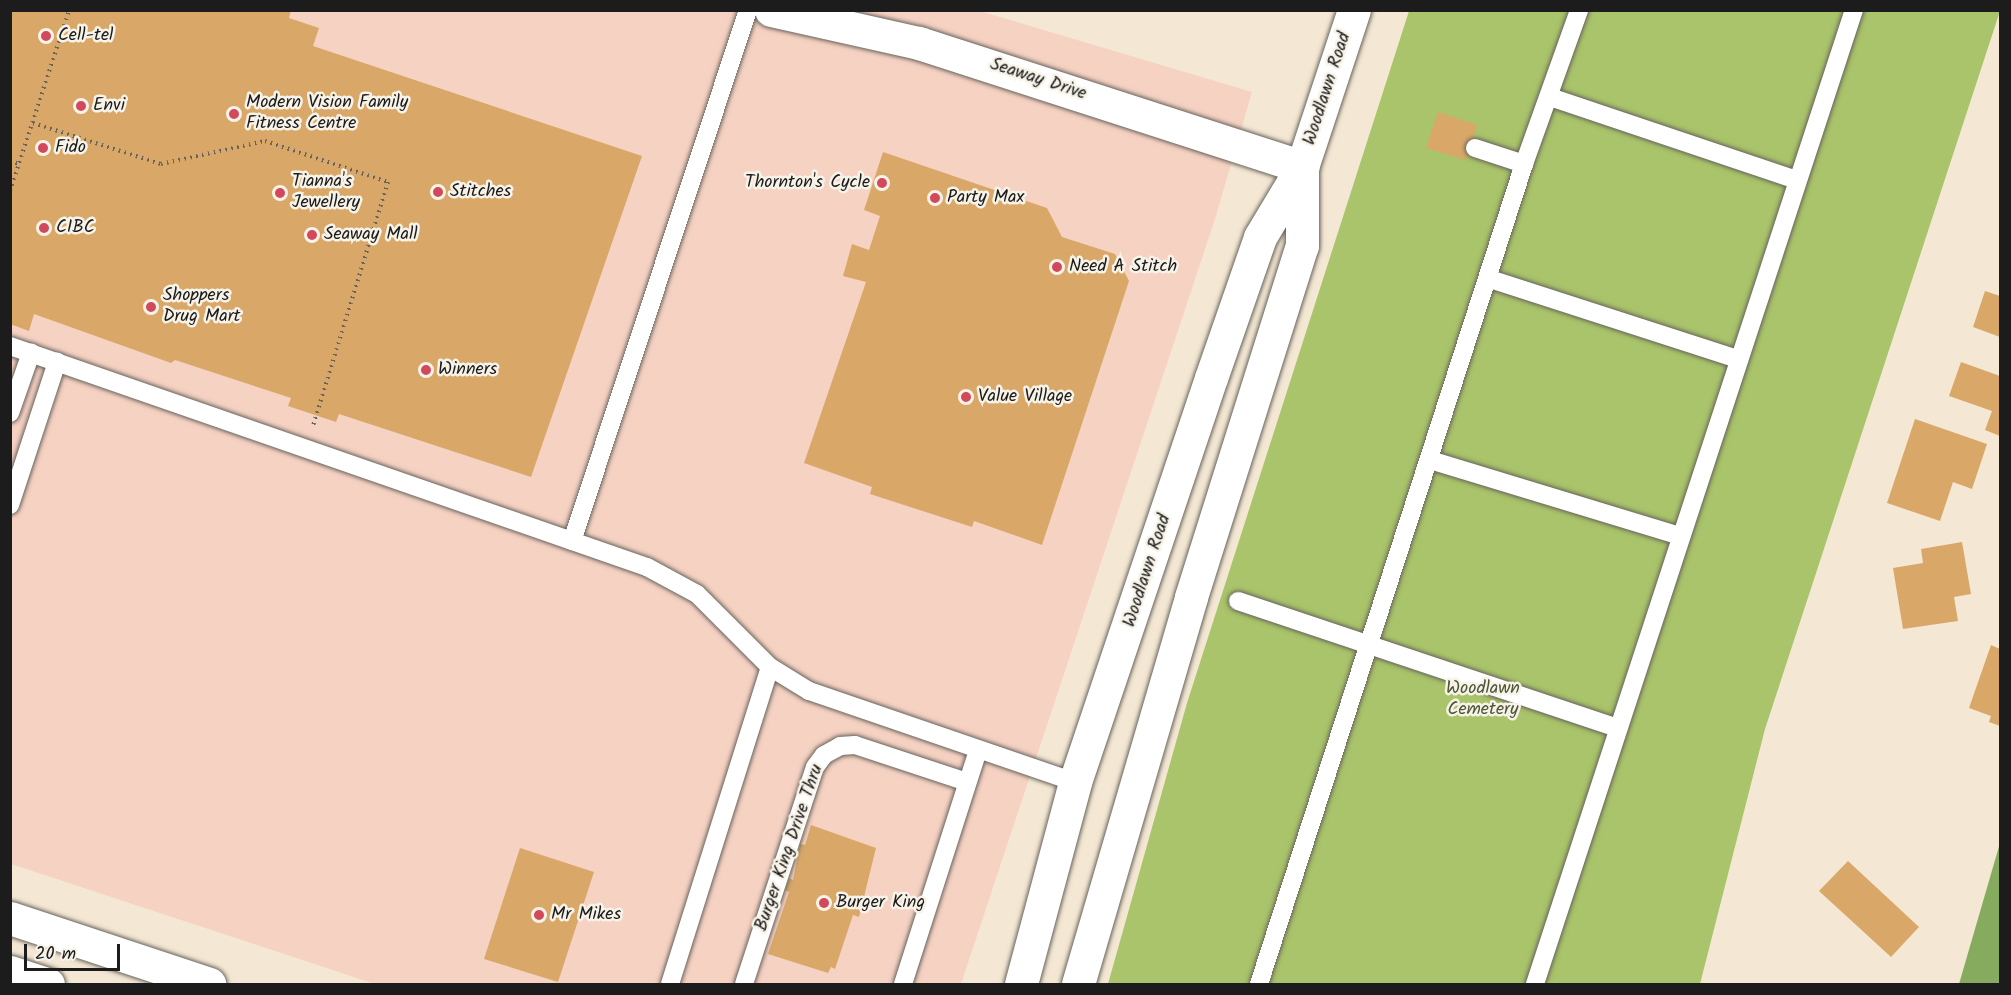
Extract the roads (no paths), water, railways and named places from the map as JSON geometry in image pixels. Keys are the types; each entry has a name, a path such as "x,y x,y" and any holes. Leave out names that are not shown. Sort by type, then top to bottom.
{"main road":[{"name":"Seaway Drive","path":"771,10 919,43 1302,167"},
{"name":"Woodlawn Road","path":"1021,984 1075,782 1260,237 1302,167 1354,10"},
{"name":"Woodlawn Road","path":"1078,984 1191,597 1302,246 1302,167"},
{"path":"1009,984 1048,889"},
{"path":"10,918 209,984"},
{"path":"10,972 48,984"}],"lane":[{"path":"572,541 748,10"},
{"path":"1259,984 1490,279 1524,164 1579,10"},
{"path":"1536,984 1680,536 1854,10"},
{"path":"1550,96 1797,180"},
{"path":"1475,148 1524,164"},
{"path":"1490,279 1738,359"},
{"path":"10,346 646,567 697,594 770,667 825,698 1075,782"},
{"path":"31,353 11,409 39,417"},
{"path":"10,505 57,362"},
{"path":"1430,460 1680,536"},
{"path":"1238,601 1618,728"},
{"path":"670,984 770,667"},
{"name":"Burger King Drive Thru","path":"744,984 815,767 824,755 840,746 855,745 967,782"},
{"path":"903,984 978,750"}],"place":[{"name":"Cell-tel","path":"46,36"},
{"name":"Envi","path":"81,106"},
{"name":"Modern Vision Family Fitness Centre","path":"234,114"},
{"name":"Fido","path":"43,148"},
{"name":"Thornton's Cycle","path":"882,183"},
{"name":"Stitches","path":"438,192"},
{"name":"Tianna's Jewellery","path":"280,193"},
{"name":"Party Max","path":"935,198"},
{"name":"CIBC","path":"44,228"},
{"name":"Seaway Mall","path":"312,235"},
{"name":"Need A Stitch","path":"1057,267"},
{"name":"Shoppers Drug Mart","path":"151,307"},
{"name":"Winners","path":"426,370"},
{"name":"Value Village","path":"966,397"},
{"name":"Burger King","path":"824,903"},
{"name":"Mr Mikes","path":"539,915"}],"park label":[{"name":"Woodlawn Cemetery","path":"1483,700"}]}
